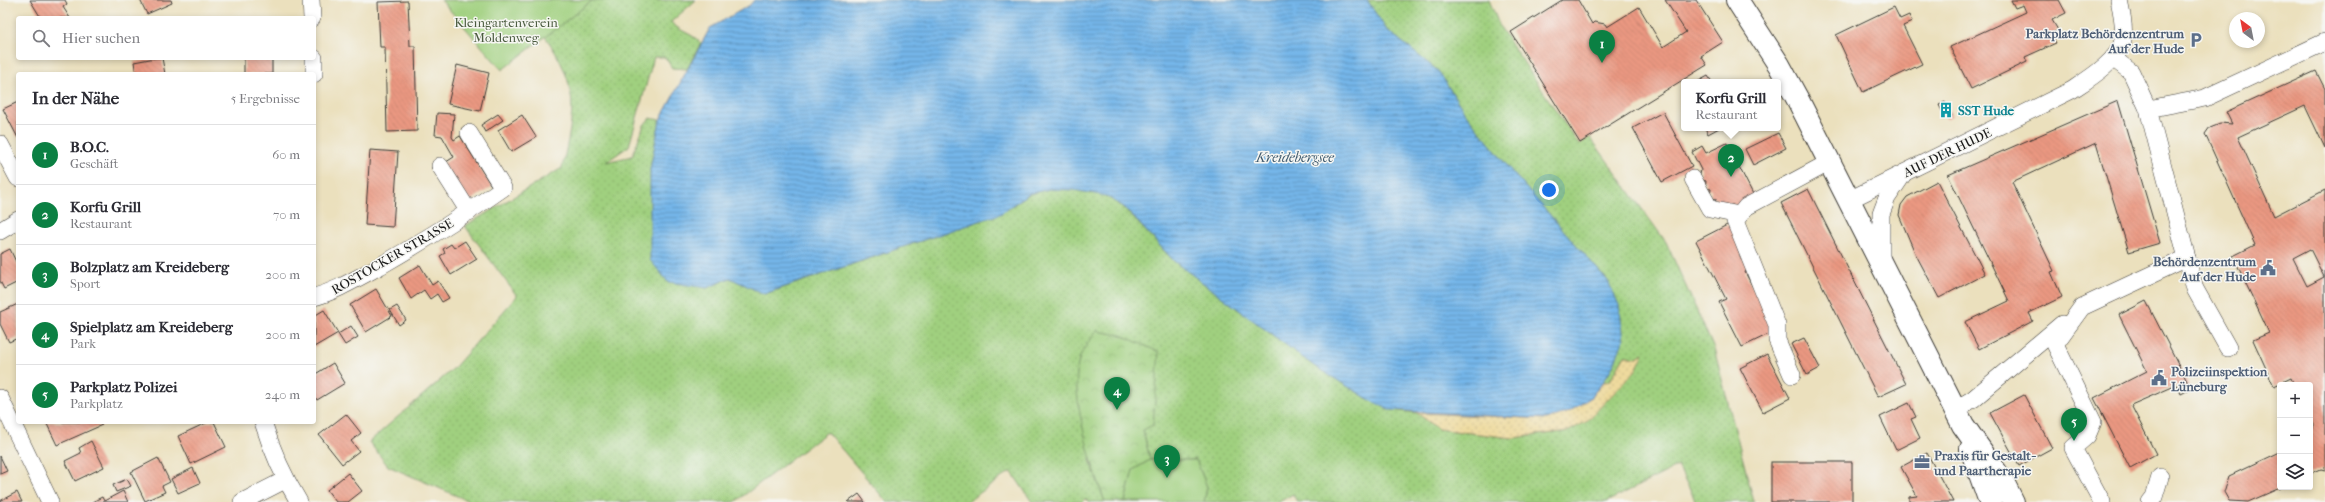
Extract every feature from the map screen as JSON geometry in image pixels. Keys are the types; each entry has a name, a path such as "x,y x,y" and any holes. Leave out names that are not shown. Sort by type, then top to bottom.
{"main road":[{"path":"1737,0 1779,65 1881,262 1959,417 1990,502"},
{"path":"1959,417 2003,482 2013,502"}],"street":[{"path":"311,0 312,16"},
{"name":"AUF DER HUDE","path":"1849,200 2072,90 2092,76 2114,58 2123,42 2123,19 2119,0"},
{"path":"2148,109 2205,98 2325,42"},
{"path":"2114,58 2131,72 2148,109 2195,288 2228,348"},
{"path":"314,60 314,72"},
{"name":"ROSTOCKER STRASSE","path":"316,296 353,281 430,237 504,188 469,133"},
{"path":"0,144 16,174"},
{"path":"1792,375 1777,340 1778,325 1735,221 1746,207 1830,162"},
{"name":"ROSTOCKER STRASSE","path":"440,166 469,212"},
{"path":"1881,262 1882,214 1887,198 1904,173"},
{"path":"1693,179 1710,209 1739,215"},
{"path":"0,231 16,221"},
{"path":"1959,417 1973,399 2082,307 2187,258"},
{"path":"2082,307 2055,344 2093,422 2087,436 2073,448 2102,502"},
{"path":"8,405 16,423"},
{"path":"16,424 50,502"},
{"path":"264,424 272,451 285,480 299,502"},
{"path":"2150,502 2154,497 2160,477"},
{"path":"242,502 285,480"}],"green space":[{"name":"Kleingartenverein Moldenweg","path":"441,0 593,0 502,70"},
{"path":"593,0 696,0 671,22 701,43 687,69 672,68 665,57 654,57 629,146 606,162 632,156 644,125 650,118 660,120 650,169 707,288 730,278 765,294 1000,214 1029,194 1049,189 1074,190 1106,196 1123,207 1175,262 1314,366 1375,403 1391,410 1417,413 1438,429 1513,438 1569,431 1643,354 1635,358 1625,355 1610,381 1603,382 1614,364 1608,281 1513,173 1465,113 1439,72 1386,29 1367,0 1489,0 1500,27 1579,145 1590,137 1666,242 1714,349 1754,502 1696,502 1678,466 1606,502 1297,502 1293,494 1279,502 1204,502 1207,487 1196,460 1150,460 1143,429 1159,352 1090,460 1105,502 1090,502 1085,499 1082,502 1032,502 1011,471 967,502 887,502 827,432 735,502 471,502 388,466 369,442 454,368 517,296 465,226 562,168 570,130 572,100 564,70 545,36"},
{"path":"1096,331 1121,335 1159,352 1153,425 1143,430 1150,460 1133,470 1125,502 1105,502 1094,470 1080,411 1077,392 1079,360 1084,349"},
{"path":"1150,460 1196,460 1207,487 1204,502 1125,502 1133,470"}],"sand":[{"path":"1644,353 1636,370 1586,422 1569,431 1513,438 1438,429 1417,413 1547,419 1590,398 1603,382 1610,381 1625,355 1635,358"}],"water":[{"name":"Kreidebergsee","path":"754,0 1367,0 1386,29 1439,72 1465,113 1513,173 1608,281 1619,305 1624,339 1614,364 1603,382 1590,398 1569,412 1547,419 1391,410 1375,403 1314,366 1175,262 1124,207 1106,196 1074,190 1049,189 1028,194 1000,214 764,294 730,278 707,288 668,282 650,260 650,169 660,120 710,28 750,5"}],"building":[{"path":"30,0 65,0 67,4 63,7 69,16 40,16"},
{"path":"140,0 171,0 172,3 147,14"},
{"path":"1562,0 1578,0 1592,24 1594,22 1605,24 1607,27 1639,7 1663,47 1686,32 1665,0 1696,0 1723,42 1701,56 1707,65 1684,79 1681,79 1681,81 1580,143 1511,32"},
{"path":"2011,0 2059,0 2066,13 2052,20 2058,30 2051,34 2056,43 2025,57 2027,62 1971,89 1950,47 2026,12 2023,5 2015,8"},
{"path":"408,1 410,46 415,46 417,131 387,132 385,47 380,47 378,2"},
{"path":"1894,7 1900,19 1909,15 1912,22 1903,26 1922,64 1863,92 1836,35"},
{"path":"144,60 162,60 165,72 136,72 134,62"},
{"path":"244,60 272,60 272,72 244,72"},
{"path":"457,65 489,73 480,111 448,104"},
{"name":"Behördenzentrum Auf der Hude","path":"2316,71 2325,89 2325,148 2305,106 2238,137 2274,216 2325,190 2325,470 2321,469 2313,473 2313,382 2293,382 2291,378 2282,382 2277,382 2277,385 2274,386 2253,340 2269,333 2233,256 2255,245 2205,134 2210,127 2220,123 2232,124 2226,112","holes":["2310,249 2324,277 2307,286 2293,258"]},
{"path":"1708,76 1710,79 1702,79"},
{"path":"2118,101 2160,243 2129,252 2096,143 2012,182 2054,271 2051,272 2062,297 2029,313 2033,321 1979,349 1965,322 2009,301 1948,175"},
{"name":"SST Hude","path":"1945,102 1952,116 1946,119 1939,105"},
{"path":"16,103 16,134 3,109"},
{"path":"1663,112 1692,166 1662,182 1633,128"},
{"path":"437,113 454,114 452,137 454,140 460,136 492,187 467,203 443,164 454,157 442,136 435,135"},
{"path":"498,114 503,120 485,132 481,125"},
{"path":"522,115 536,137 511,152 498,130"},
{"path":"1706,131 1714,131 1708,134"},
{"path":"1778,133 1786,148 1753,165 1745,149"},
{"path":"1727,143 1756,200 1740,208 1732,205 1723,209 1714,207 1716,199 1710,197 1711,189 1705,188 1706,181 1699,179 1701,170 1692,152 1702,146 1706,153"},
{"path":"370,150 398,152 393,227 365,225"},
{"path":"1937,181 1985,274 1939,298 1915,253 1899,215 1901,205 1907,197"},
{"path":"1808,189 1906,384 1878,397 1781,203"},
{"path":"1729,224 1751,268 1745,272 1775,331 1742,347 1719,302 1726,299 1696,241"},
{"path":"465,241 477,259 451,275 440,256 445,253 443,249 451,244 454,248"},
{"path":"10,249 16,262 16,283 4,289 0,281 0,254"},
{"path":"420,265 432,285 438,281 449,298 442,302 437,294 430,299 424,290 411,299 399,278"},
{"path":"376,289 392,316 366,332 350,305"},
{"name":"Polizeiinspektion Lüneburg","path":"2146,301 2191,389 2181,394 2177,385 2131,405 2156,454 2130,468 2094,398 2147,371 2119,315"},
{"path":"16,305 16,339 9,342 0,324 0,312"},
{"path":"397,306 406,320 399,325 390,310"},
{"path":"324,310 338,333 316,346 316,315"},
{"path":"351,326 358,337 345,345 338,334"},
{"path":"1804,338 1820,368 1807,375 1791,344"},
{"path":"1767,354 1790,398 1763,412 1740,368"},
{"path":"333,363 345,383 317,400 316,374"},
{"path":"2024,395 2052,448 2019,466 1990,413"},
{"path":"1909,403 1916,417 1911,419 1920,438 1896,450 1880,417"},
{"path":"346,414 361,433 351,441 359,451 342,464 319,435"},
{"path":"47,424 102,425 57,445"},
{"path":"204,424 215,424 226,447 191,464 178,436"},
{"path":"91,441 104,467 75,481 65,461 81,453 79,448"},
{"path":"1927,453 1953,502 1909,502 1909,497 1917,496 1901,467"},
{"path":"2277,453 2277,489 2248,502 2229,501 2224,492 2229,476"},
{"path":"0,456 7,471 0,474"},
{"path":"158,458 170,482 162,486 165,492 145,501 131,472"},
{"path":"1771,462 1852,462 1852,502 1771,502"},
{"path":"193,468 200,483 178,493 171,479"},
{"path":"348,473 362,491 348,502 336,502 327,490"},
{"path":"127,479 131,486 116,492 113,485"},
{"path":"123,491 128,502 92,502 102,497 104,501"},
{"path":"17,492 22,502 0,502 0,501"},
{"path":"859,494 865,502 848,502"}],"place":[{"name":"Parkplatz Behördenzentrum Auf der Hude","path":"2196,40"},
{"name":"B.O.C.","path":"1602,63"},
{"name":"SST Hude","path":"1946,110"},
{"name":"Korfu Grill","path":"1731,177"},
{"name":"Behördenzentrum Auf der Hude","path":"2268,268"},
{"name":"Polizeiinspektion Lüneburg","path":"2159,378"},
{"name":"Spielplatz am Kreideberg","path":"1117,410"},
{"name":"Parkplatz Polizei","path":"2074,441"},
{"name":"Praxis für Gestalt- und Paartherapie","path":"1922,462"},
{"name":"Bolzplatz am Kreideberg","path":"1167,478"}]}
